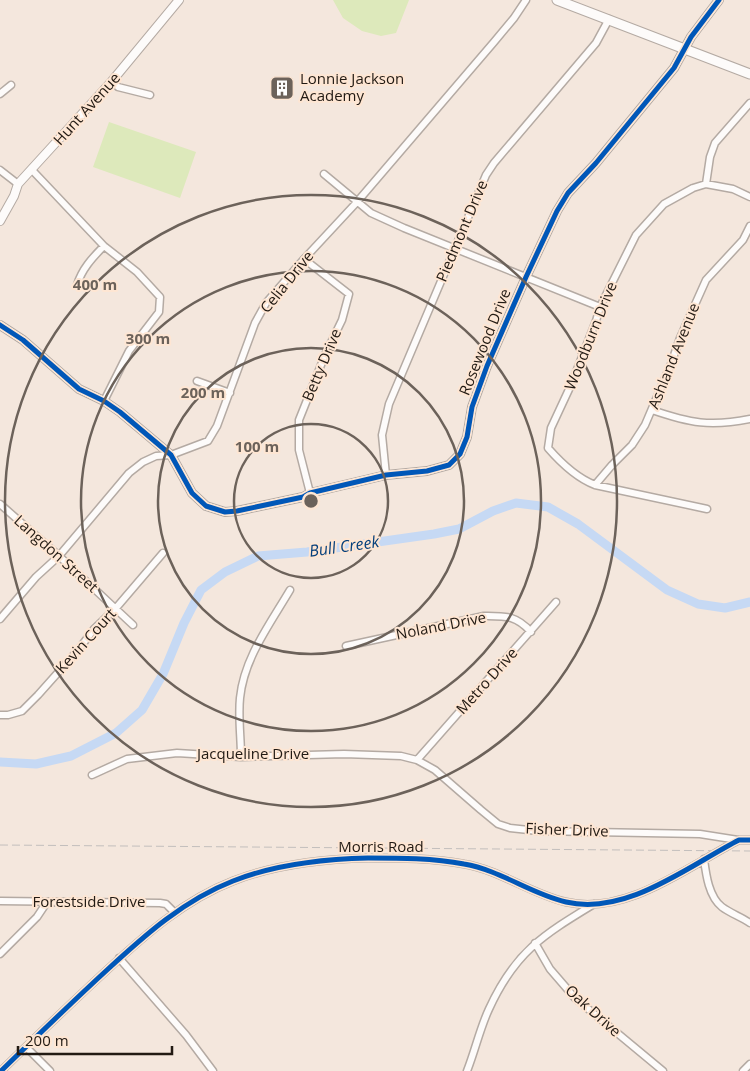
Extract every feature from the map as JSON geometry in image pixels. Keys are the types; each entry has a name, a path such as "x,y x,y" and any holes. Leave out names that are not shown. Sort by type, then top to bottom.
{"main road":[{"path":"557,0 575,3 609,19 750,74"}],"street":[{"name":"Hunt Avenue","path":"0,221 14,196 18,184 112,81 179,0"},
{"name":"Celia Drive","path":"0,619 36,577 59,556 129,473 143,462 156,456 171,456 208,441 217,426 255,323 266,303 357,202 494,42 526,0"},
{"name":"Rosewood Drive","path":"0,325 23,340 79,389 104,401 120,412 171,456 192,493 206,506 225,512 237,512 303,497 310,493 386,475 427,471 449,465 460,454 467,437 472,407 487,366 526,276 568,193 656,92 674,68 691,37 719,0"},
{"name":"Piedmont Drive","path":"386,475 382,435 389,404 486,175 494,163 596,43 609,19"},
{"path":"112,81 118,87 150,95"},
{"path":"0,94 12,85"},
{"path":"750,103 715,143 710,157 706,184 733,189 750,196"},
{"path":"0,170 18,184"},
{"path":"32,170 104,246 137,272 160,297 159,312 129,351 104,401"},
{"path":"324,174 357,202 379,217 600,307"},
{"name":"Woodburn Drive","path":"706,184 693,188 664,204 636,235 600,307 571,385 551,428 548,448 556,458 584,480 595,485 707,509"},
{"name":"Ashland Avenue","path":"595,485 612,464 632,445 645,424 706,280 743,240 750,226"},
{"path":"77,285 80,275 89,262 104,246"},
{"name":"Betty Drive","path":"304,259 349,294 342,320 325,355 299,420 299,450 310,493"},
{"path":"197,381 230,393"},
{"path":"652,410 682,420 710,424 750,419"},
{"name":"Langdon Street","path":"0,504 133,625"},
{"name":"Kevin Court","path":"0,715 8,715 22,710 79,649 94,629 116,608 163,553"},
{"path":"241,757 240,700 243,680 251,656 290,590"},
{"name":"Metro Drive","path":"417,760 556,602"},
{"name":"Noland Drive","path":"346,646 484,616 501,616 516,619 522,622 531,632"},
{"name":"Jacqueline Drive","path":"92,775 127,759 178,753 241,757 344,754 401,756 417,760"},
{"name":"Fisher Drive","path":"417,760 435,770 498,824 510,828 538,831 700,834 739,840"},
{"name":"Morris Road","path":"1,1071 120,958 175,913 212,891 244,877 292,864 329,860 420,860 466,864 566,902 594,904 614,901 655,887 739,840 750,840"},
{"path":"704,860 711,891 715,899 722,907 750,923"},
{"name":"Forestside Drive","path":"0,901 160,902 166,904 175,913"},
{"path":"0,954 37,917 47,902"},
{"path":"468,1071 489,1010 510,970 535,942 560,924 594,904"},
{"name":"Oak Drive","path":"535,942 550,969 575,998 663,1071"},
{"path":"120,958 186,1035 213,1071"},
{"path":"26,1047 50,1071"},
{"path":"743,1071 750,1064"}],"green space":[{"path":"333,0 409,0 396,33 381,36 362,31 343,18"},
{"path":"109,122 196,152 180,198 93,167"}],"waterway":[{"name":"Bull Creek","path":"0,762 36,764 71,756 116,733 142,710 163,674 184,623 201,590 225,572 258,556 307,552 459,529 493,511 516,503 548,507 578,524 667,590 698,604 725,608 750,602"}],"railway":[{"path":"0,845 750,851"}],"cycle path":[{"path":"0,325 23,340 79,389 104,401 120,412 171,455 192,493 206,506 225,512 303,497 310,493 386,475 427,471 449,465 460,454 467,437 472,407 487,366 557,211 568,193 596,163 674,68 691,37 719,0"},
{"path":"1,1071 94,982 151,931 198,898 249,875 282,867 334,860 368,858 428,859 477,867 540,894 566,902 589,904 612,902 634,895 678,875 739,840 750,840"}],"place":[{"name":"Lonnie Jackson Academy","path":"282,88"}]}
